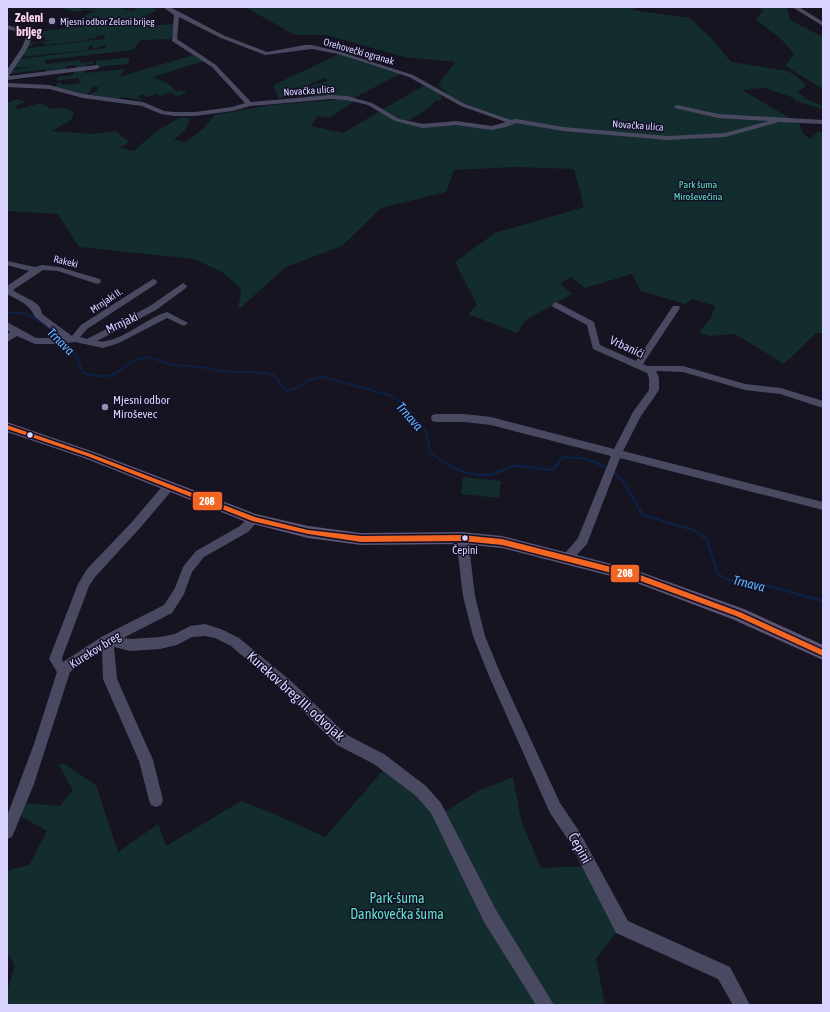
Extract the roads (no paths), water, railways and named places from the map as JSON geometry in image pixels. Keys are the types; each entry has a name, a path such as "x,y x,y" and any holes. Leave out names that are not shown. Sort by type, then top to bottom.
{"main road":[{"path":"7,427 89,455 254,519 308,532 361,539 462,538 502,542 635,576 738,614 823,654"}],"street":[{"name":"Orehovečki ogranak","path":"166,7 223,38 267,54 305,47 332,51 411,76 463,105 511,122"},
{"path":"795,7 823,24"},
{"path":"177,14 174,40 214,66 249,104"},
{"path":"7,27 25,31 29,33 30,36 24,49 7,75"},
{"path":"7,78 97,67"},
{"name":"Novačka ulica","path":"7,85 49,87 83,96 143,104 174,114 191,114 233,109 249,104 340,97 370,104 392,118 429,126 461,124 492,128 504,126 511,122 523,122 563,129 668,138 725,135 779,120 823,122"},
{"path":"676,107 718,116 779,120"},
{"name":"Rakeki","path":"7,263 36,270 42,267 59,269 97,281"},
{"path":"36,270 9,288 9,292 29,302 38,311 38,315 68,340"},
{"name":"Mrnjaki II.","path":"68,340 84,327 153,282"},
{"path":"88,341 153,308 183,286"},
{"name":"Vrbanići","path":"556,305 591,324 596,347 651,371 654,378 654,390 637,414 617,453 583,541 567,558"},
{"path":"153,308 184,323"},
{"path":"676,308 642,368 684,369 729,384 745,388 781,391 823,405"},
{"name":"Mrnjaki","path":"7,325 16,332 35,341 88,341 103,345 116,341 167,315"},
{"path":"7,339 16,332"},
{"path":"436,418 464,418 491,421 823,506"},
{"name":"Kurekov breg","path":"169,486 136,525 91,573 84,584 55,659 59,666 64,669 76,659 107,640 168,609 180,590 187,570 200,554 244,529 254,519"},
{"name":"Čepini","path":"462,538 468,596 479,636 495,676 555,808 574,836 622,928 724,973 742,1005"},
{"name":"Kurekov breg III. odvojak","path":"107,640 130,645 160,643 190,632 205,630 217,633 235,642 286,685 342,740 379,759 421,791 436,808 490,916 546,1005"},
{"path":"107,640 110,660 110,679 146,760 156,800"},
{"path":"7,832 26,790 46,731 64,669"}],"waterway":[{"name":"Trnava","path":"7,312 27,314 48,327"},
{"name":"Trnava","path":"52,330 61,338 67,349 76,356 83,373 95,376 108,376 116,373 135,360 148,357 173,365 201,367 219,371 267,373 275,376 286,391 294,389 309,380 323,377 389,395 402,403 423,427 427,434 430,452 442,461"},
{"name":"Trnava","path":"559,461 562,457 589,460"},
{"name":"Trnava","path":"441,460 459,470 480,475 493,474 513,466 550,470 554,469 560,460"},
{"name":"Trnava","path":"589,460 608,468"},
{"name":"Trnava","path":"612,471 623,481 643,515 693,530 707,540 717,572 722,577 732,581 753,582 823,601"}],"place":[{"name":"Mjesni odbor Zeleni brijeg","path":"52,21"},
{"name":"Mjesni odbor Miroševec","path":"105,407"},
{"name":"Čepini","path":"465,538"}],"district":[{"name":"Zeleni brijeg","path":"29,25"}],"park label":[{"name":"Park šuma Miroševečina","path":"698,190"},
{"name":"Park-šuma Dankovečka šuma","path":"397,906"}]}
